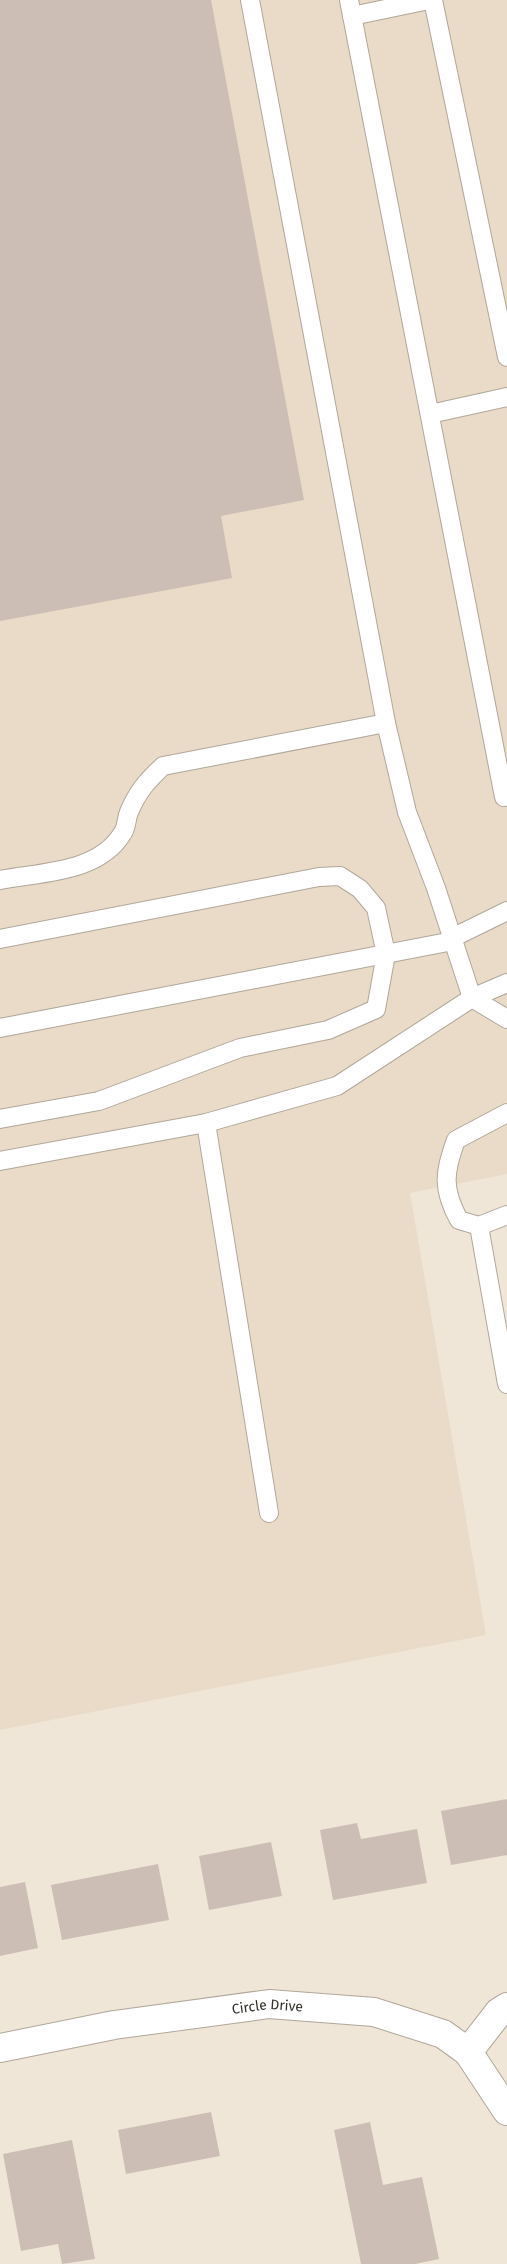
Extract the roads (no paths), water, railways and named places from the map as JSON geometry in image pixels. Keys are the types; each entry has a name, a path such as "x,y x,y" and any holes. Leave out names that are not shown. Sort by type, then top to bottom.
{"street":[{"name":"Circle Drive","path":"0,2048 114,2026 270,2004 374,2012 443,2034 468,2052"},
{"path":"507,2007 499,2012 468,2052 507,2111"}],"lane":[{"path":"250,0 386,723 407,812 472,998 507,1019"},
{"path":"429,0 351,8 504,797 507,794"},
{"path":"433,0 507,357"},
{"path":"430,414 507,397"},
{"path":"0,880 86,864 109,851 124,832 128,814 140,788 163,766 386,723"},
{"path":"0,939 319,877 340,876 360,889 376,908 386,954 376,1009 328,1030 240,1048 99,1101 0,1119"},
{"path":"0,1028 452,940 507,911"},
{"path":"0,1161 206,1123 337,1086 472,998 507,983"},
{"path":"507,1113 456,1140 446,1169 448,1200 459,1220 479,1226 507,1215"},
{"path":"206,1123 269,1513"},
{"path":"479,1226 507,1384"}]}
